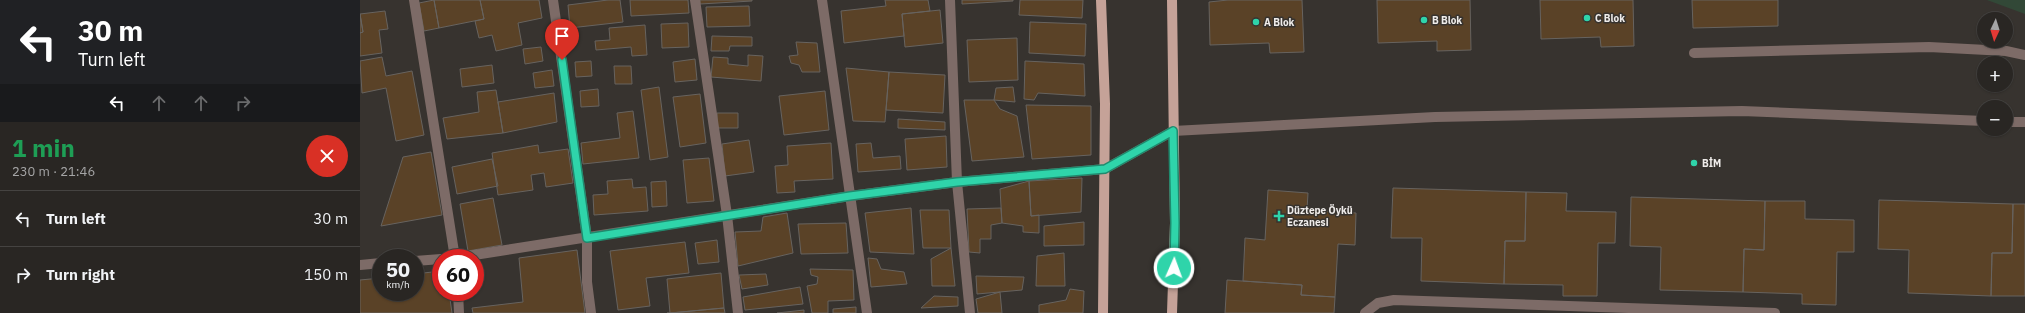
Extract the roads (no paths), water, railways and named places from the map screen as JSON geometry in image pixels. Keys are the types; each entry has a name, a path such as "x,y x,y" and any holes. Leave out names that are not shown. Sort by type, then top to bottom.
{"main road":[{"path":"1101,0 1105,104 1103,313"},
{"path":"1172,0 1175,223 1172,313"}],"street":[{"path":"414,0 454,249"},
{"path":"553,0 587,238 587,282 591,313"},
{"path":"695,0 727,215 738,313"},
{"path":"822,0 867,313"},
{"path":"950,0 957,182 970,313"},
{"path":"1694,53 1929,47 2006,51 2025,55"},
{"path":"484,254 850,196 957,182 1105,169 1173,131 1435,117 1742,111 1977,121"},
{"path":"2013,122 2025,122"},
{"path":"360,265 372,264"},
{"path":"1365,313 1378,303 1394,300 1775,313"},
{"path":"458,301 459,313"}],"place":[{"name":"C Blok","path":"1587,18"},
{"name":"B Blok","path":"1424,20"},
{"name":"A Blok","path":"1256,22"},
{"name":"BİM","path":"1694,163"},
{"name":"Düztepe Öykü Eczanesi","path":"1279,216"}]}
